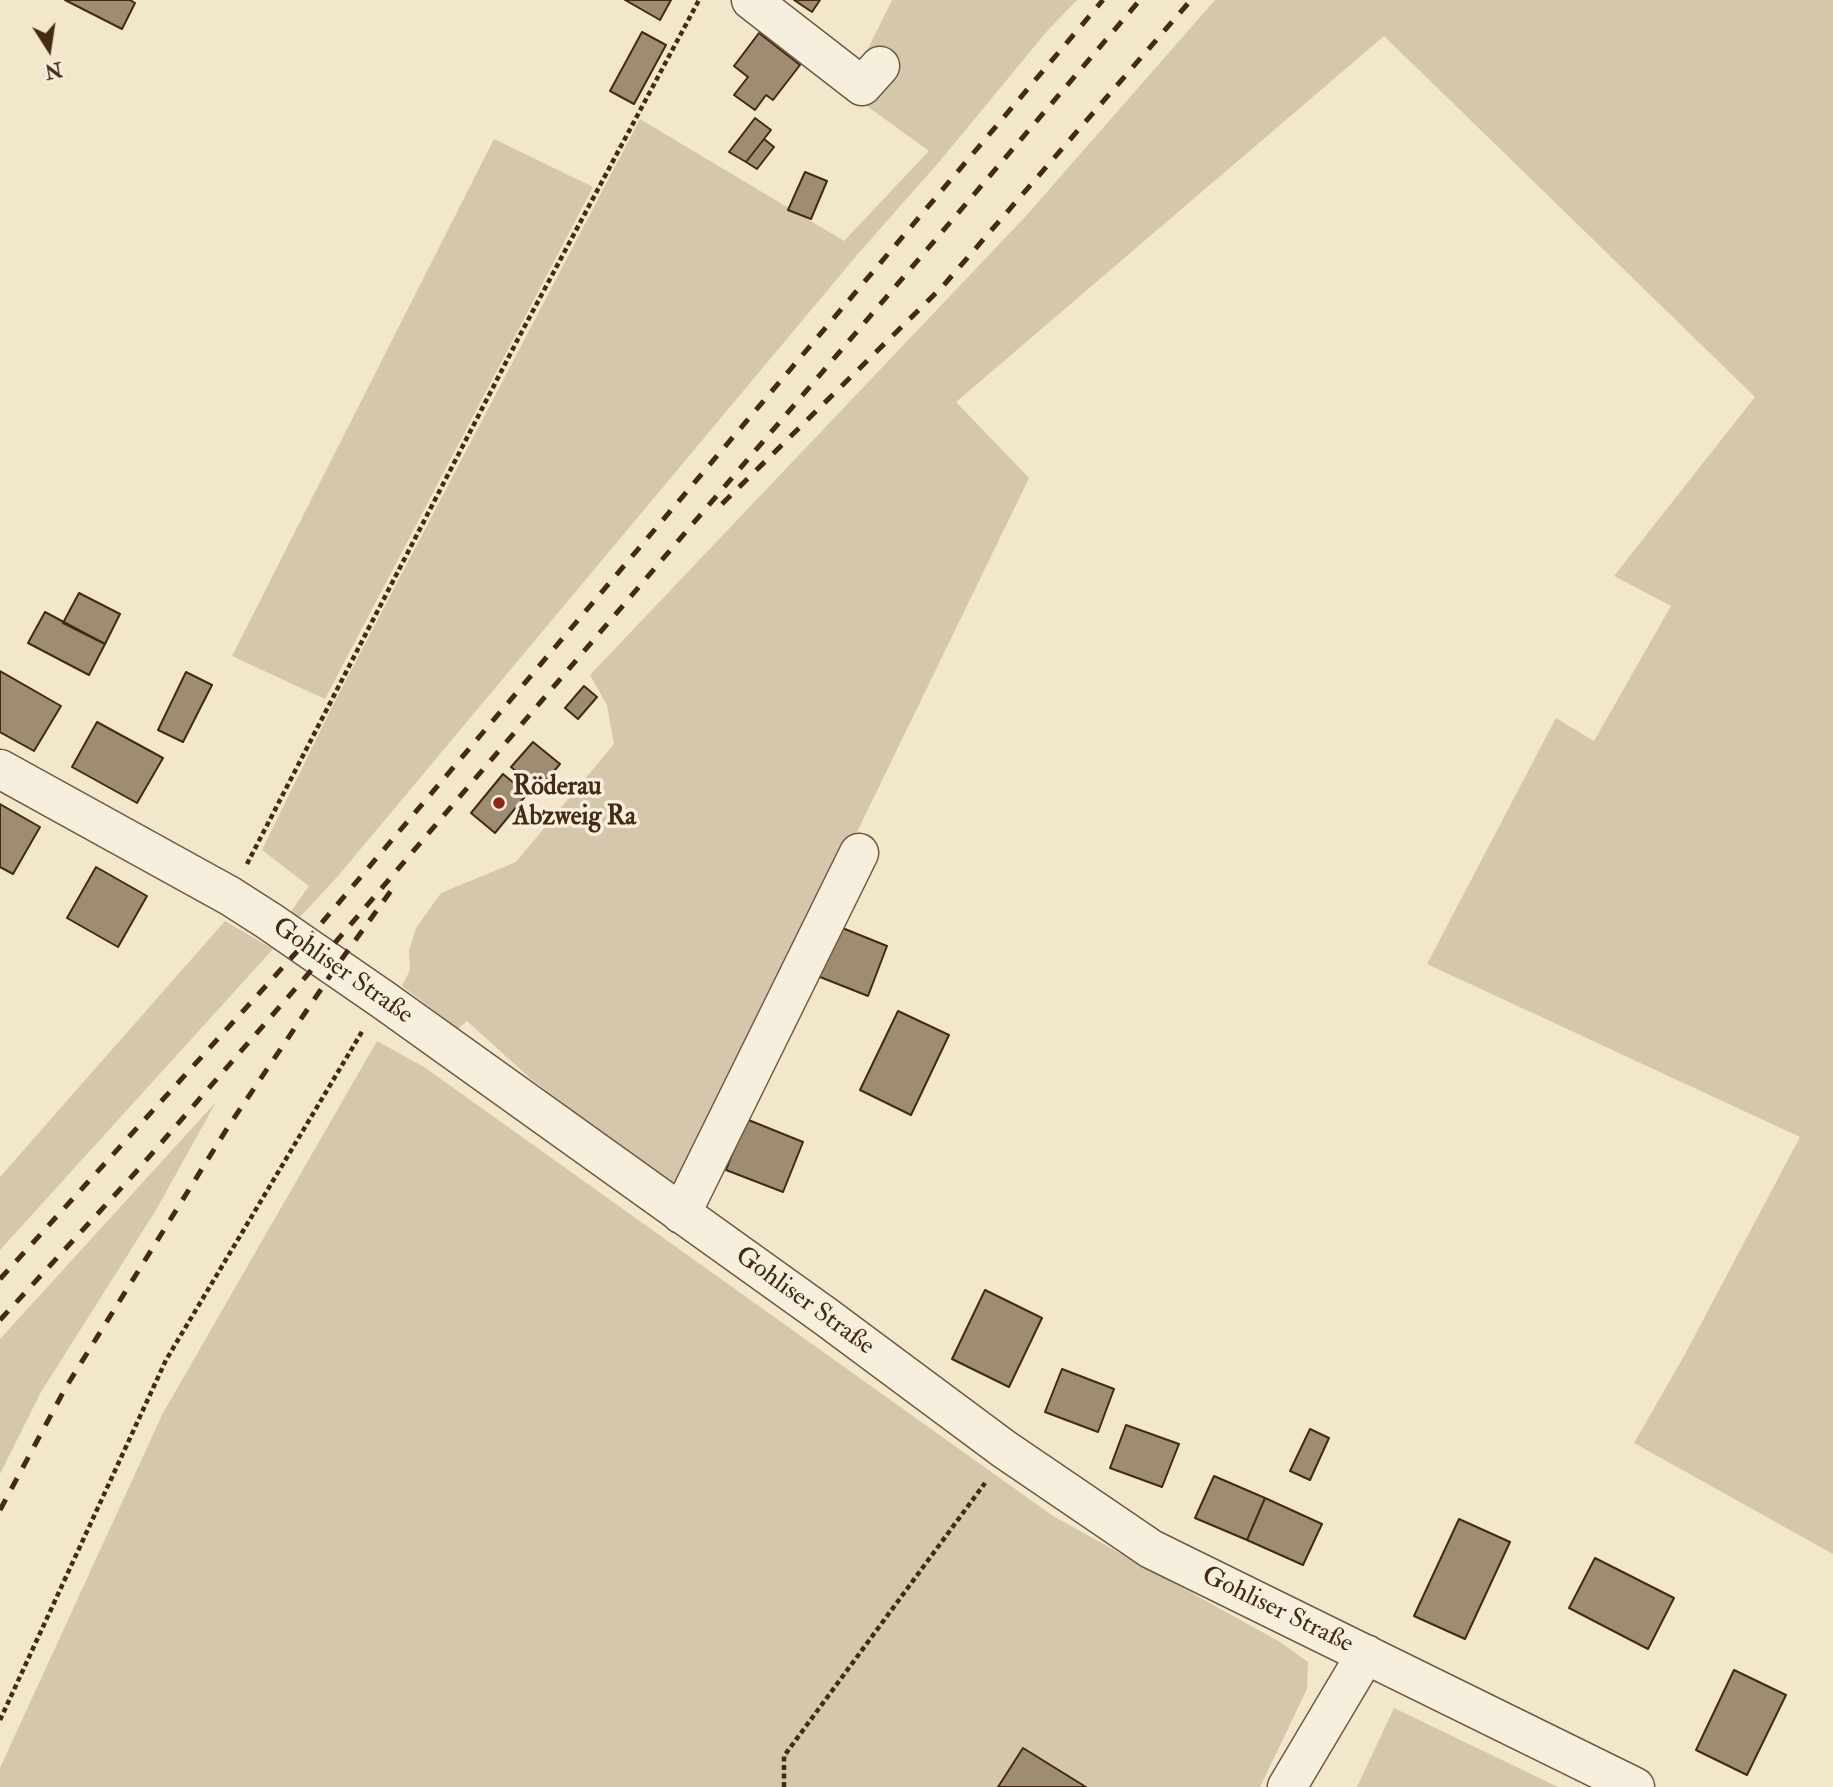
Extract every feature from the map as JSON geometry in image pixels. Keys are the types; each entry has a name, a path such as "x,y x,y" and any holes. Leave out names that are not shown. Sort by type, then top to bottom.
{"street":[{"path":"751,0 862,86 880,65"},
{"name":"Gohliser Straße","path":"0,769 230,896 385,1002 681,1213 1004,1449 1151,1549 1635,1787"},
{"path":"681,1213 859,853"},
{"path":"1287,1787 1366,1654"}],"path":[{"path":"230,896 519,337 699,0"},
{"path":"0,1720 166,1360 354,1043 385,1002"},
{"path":"785,1787 784,1756 989,1478 1004,1449"}],"shaded area":[{"path":"892,0 1077,0 1048,30 939,162 857,255 338,876 299,918 290,913 309,886 262,850 333,705 640,119 844,241 929,151 864,104 857,71"},
{"path":"1215,0 1833,0 1833,1554 1634,1443 1684,1356 1800,1137 1427,964 1556,718 1594,741 1671,606 1614,576 1755,397 1384,36 956,402 1029,478 681,1194 531,1079 467,1021 458,1029 402,986 410,970 409,951 416,928 441,893 516,862 614,744 607,705 590,675 1025,217"},
{"path":"494,139 593,187 325,699 232,656"},
{"path":"225,921 273,949 0,1250 0,1177"},
{"path":"377,1041 424,1067 1053,1516 1280,1642 1308,1662 1307,1689 1260,1787 0,1787 0,1768 163,1413"},
{"path":"216,1102 156,1210 41,1392 0,1474 0,1339"},
{"path":"1394,1708 1558,1787 1357,1787"}],"building":[{"path":"65,0 130,0 135,3 122,29"},
{"path":"625,0 671,0 660,20"},
{"path":"794,0 820,0 812,12"},
{"path":"642,32 666,45 634,104 610,91"},
{"path":"759,33 800,65 773,100 766,95 755,110 734,95 748,77 734,66"},
{"path":"755,118 771,130 746,162 729,152"},
{"path":"764,139 774,147 757,169 746,162"},
{"path":"805,172 827,181 811,219 788,210"},
{"path":"79,593 120,614 105,644 63,623"},
{"path":"45,612 105,644 89,675 28,643"},
{"path":"0,671 61,706 34,751 0,732"},
{"path":"186,672 212,685 183,742 158,730"},
{"path":"584,686 597,697 578,719 565,708"},
{"path":"97,722 163,758 137,803 72,767"},
{"path":"533,742 560,764 538,790 511,767"},
{"name":"Röderau Abzweig Ra","path":"503,774 527,794 495,833 471,813"},
{"path":"0,804 40,827 13,874 0,867"},
{"path":"96,867 147,896 118,947 67,918"},
{"path":"830,923 887,946 868,996 810,973"},
{"path":"898,1011 949,1035 911,1115 860,1090"},
{"path":"746,1119 803,1142 783,1192 726,1170"},
{"path":"985,1290 1042,1318 1009,1387 952,1359"},
{"path":"1062,1369 1114,1389 1098,1432 1045,1412"},
{"path":"1126,1425 1179,1444 1162,1487 1110,1468"},
{"path":"1310,1429 1329,1438 1310,1480 1290,1471"},
{"path":"1214,1476 1265,1498 1247,1540 1195,1518"},
{"path":"1265,1498 1322,1524 1303,1565 1247,1540"},
{"path":"1459,1519 1510,1542 1465,1639 1414,1616"},
{"path":"1595,1558 1674,1598 1648,1649 1569,1608"},
{"path":"1734,1670 1786,1695 1747,1775 1696,1750"},
{"path":"1023,1748 1086,1787 998,1787"}],"railway":[{"path":"0,1279 303,945 1103,0"},
{"path":"0,1320 135,1173 322,958 1140,0"},
{"path":"722,504 943,286 1191,0"},
{"path":"0,1510 66,1387 228,1127 393,888"}],"place":[{"name":"Röderau Abzweig Ra","path":"499,803"}]}
